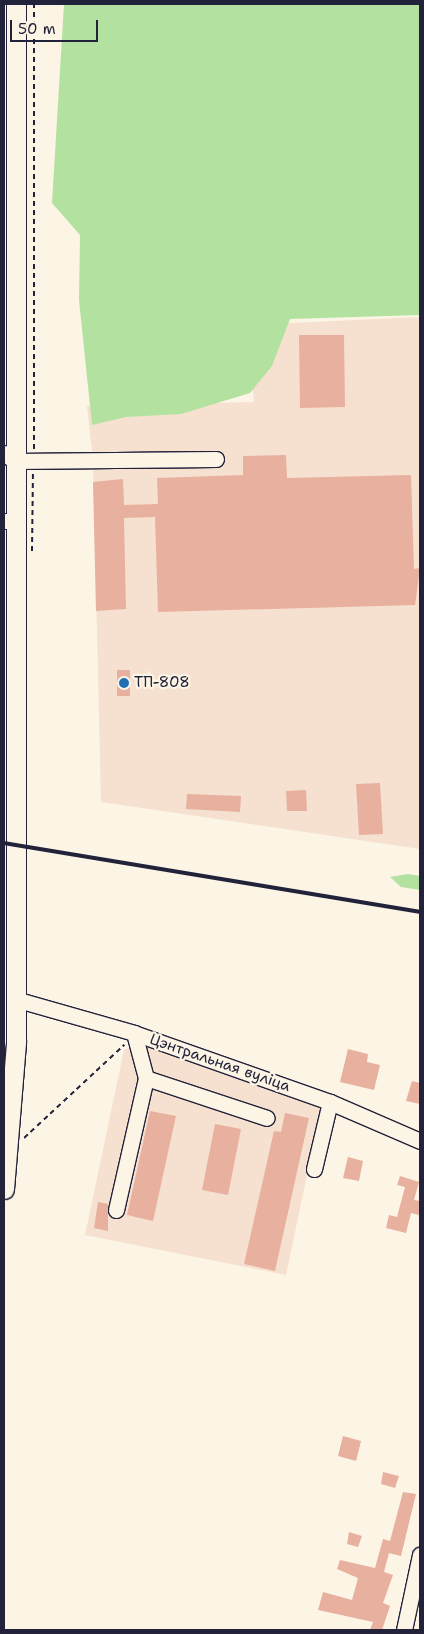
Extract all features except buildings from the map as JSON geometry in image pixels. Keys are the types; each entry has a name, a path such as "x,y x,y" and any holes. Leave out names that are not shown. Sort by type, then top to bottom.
{"main road":[{"path":"4,1189 9,1147 15,999 9,960 8,708 9,309 16,4"}],"street":[{"path":"9,457 34,459 216,459"},
{"name":"Цэнтральная вуліца","path":"15,999 134,1033 330,1102 420,1141"},
{"path":"116,1210 146,1078 134,1033"},
{"path":"146,1078 267,1118"},
{"path":"314,1169 330,1102"},
{"path":"404,1630 420,1554"}],"path":[{"path":"32,560 34,459 34,4"},
{"path":"9,1147 34,1132 134,1033"}],"shaded area":[{"path":"420,317 420,849 101,802 93,460 87,406 254,402 246,325"},
{"path":"142,1043 321,1108 286,1275 85,1235 124,1050"}],"green space":[{"path":"64,4 420,4 420,315 290,319 272,366 250,393 181,414 126,417 92,425 79,300 80,235 52,203"},
{"path":"408,874 420,876 420,890 401,887 390,877"}],"railway":[{"path":"4,843 420,912"}],"place":[{"name":"ТП-808","path":"124,683"}]}
